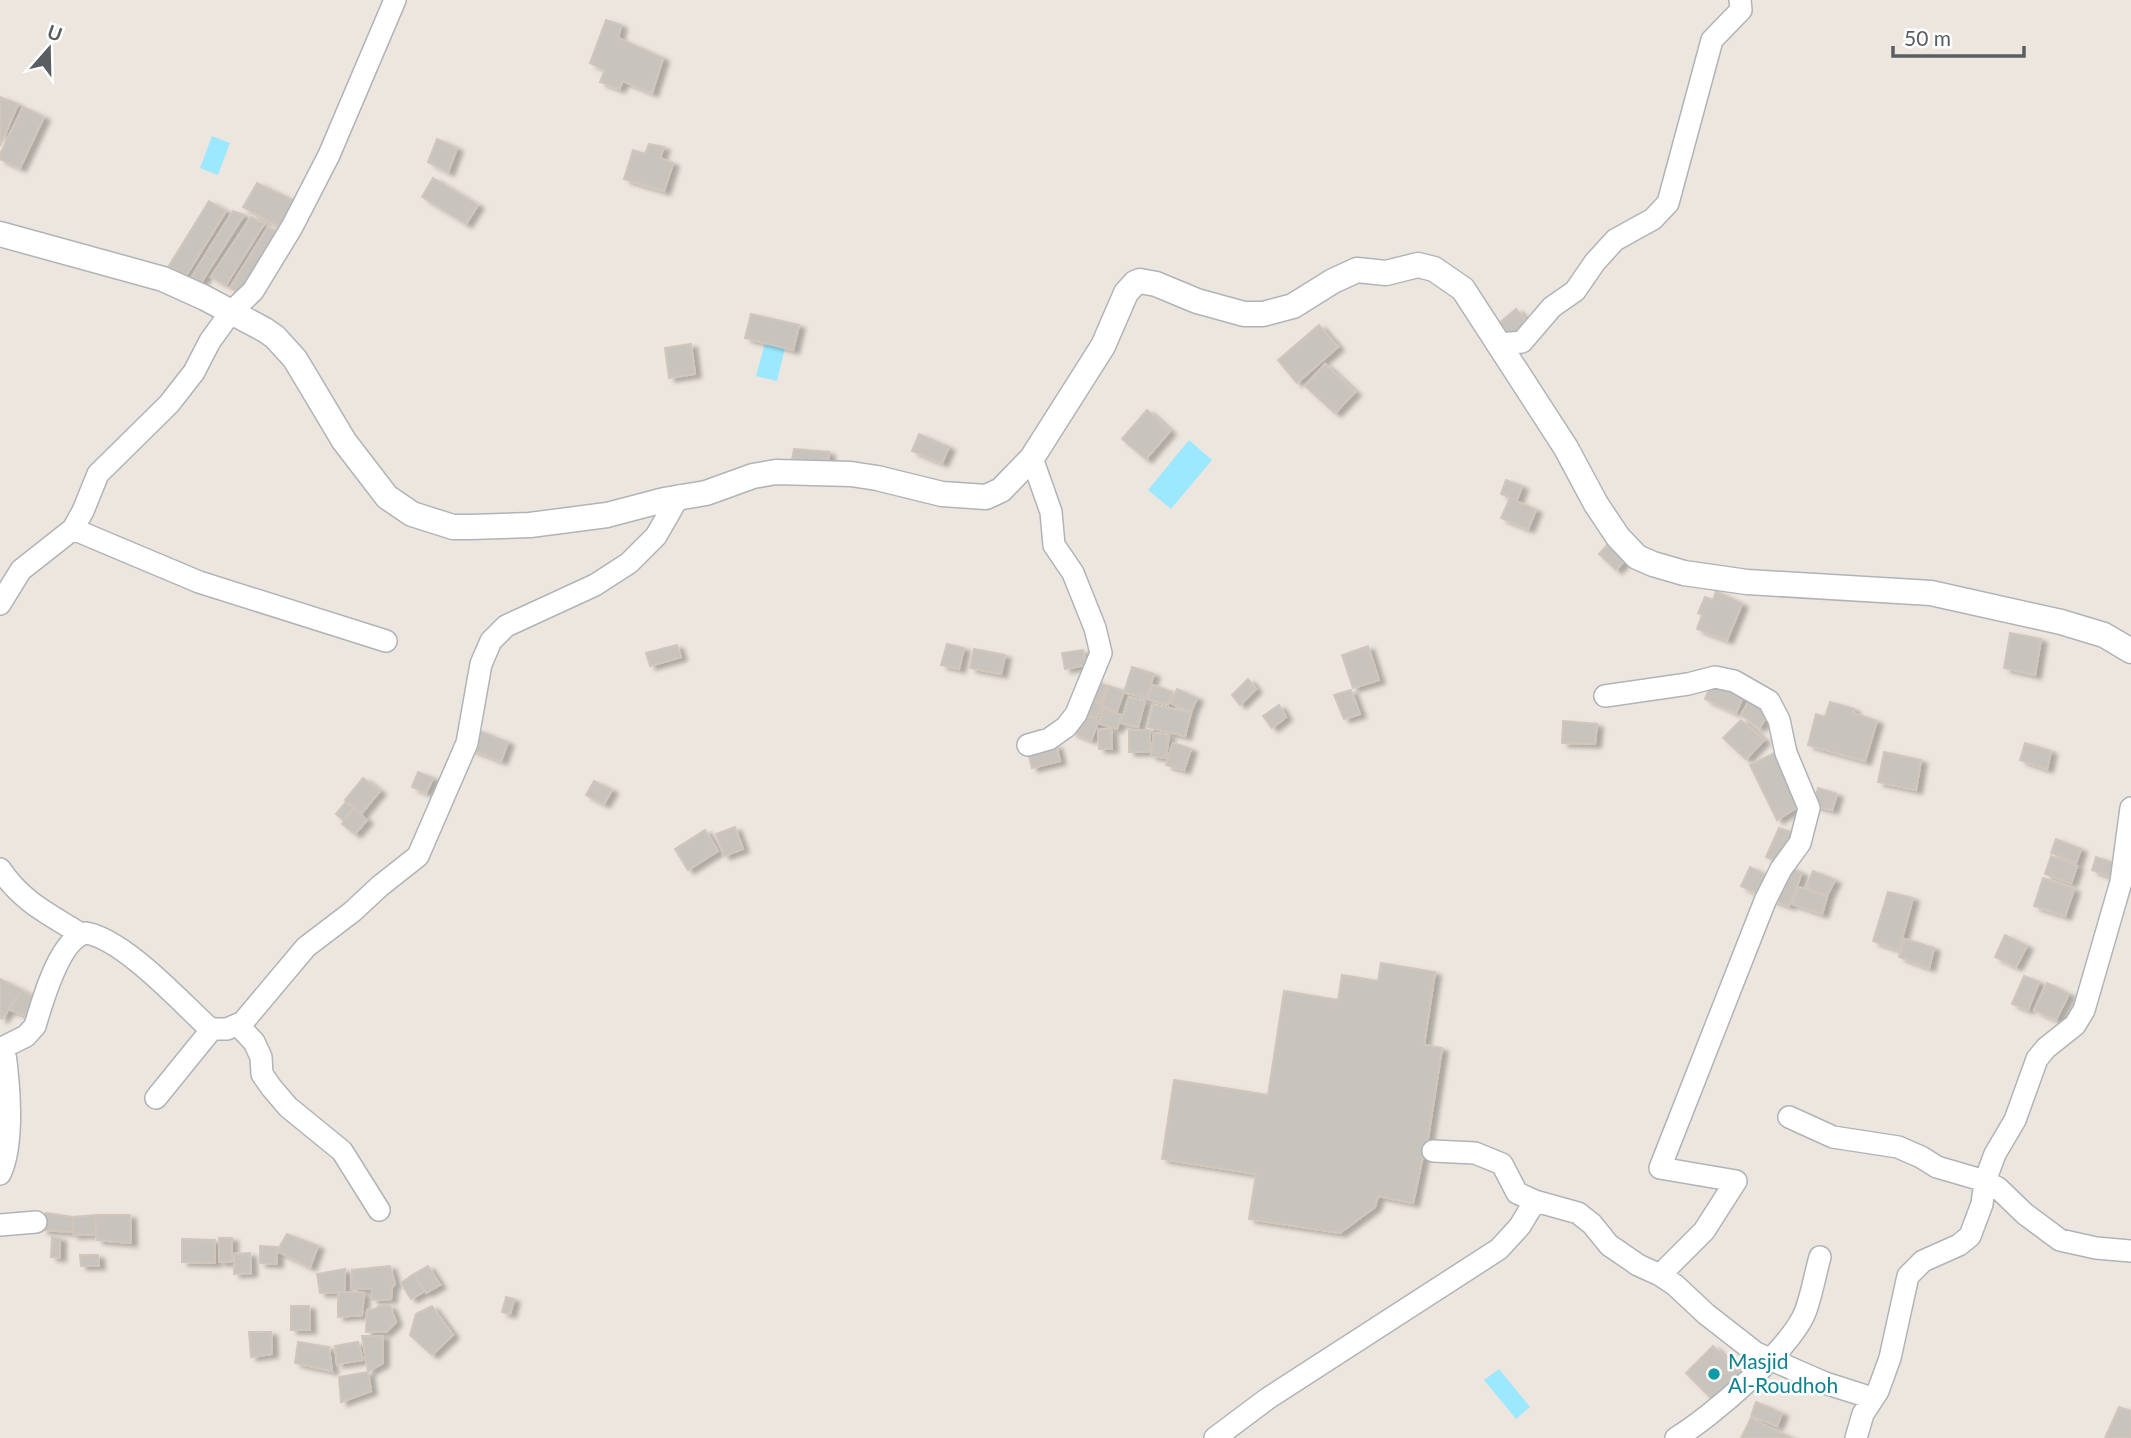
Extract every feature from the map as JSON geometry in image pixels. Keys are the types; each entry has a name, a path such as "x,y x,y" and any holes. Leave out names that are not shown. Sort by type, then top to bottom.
{"street":[{"path":"0,604 21,570 73,529 98,474 169,404 194,372 210,341 231,312 253,291 298,215 329,155 396,0"},
{"path":"1500,344 1522,342 1552,307 1575,291 1595,262 1615,240 1653,219 1668,203 1712,40 1741,10 1740,0"},
{"path":"0,234 154,276 187,289 265,330 287,349 359,463 387,496 412,514 453,527 530,525 607,515 679,496 706,493 753,476 802,471 877,478 958,497 986,497 1001,490 1032,458 1103,346 1130,287 1140,281 1214,306 1244,314 1263,314 1293,306 1333,281 1357,270 1386,273 1418,265 1434,269 1463,289 1566,448 1618,537 1637,557 1684,573 1747,582 1931,593 2061,622 2104,635 2131,651"},
{"path":"1028,745 1049,739 1066,727 1076,714 1101,653 1095,628 1073,573 1054,545 1049,503 1032,458"},
{"path":"0,869 20,895 33,905 81,934 93,934 145,967 206,1026 212,1029 227,1029 238,1025 264,999 306,947 418,856 467,743 481,664 496,634 506,626 619,571 656,536 679,496"},
{"path":"73,529 199,582 386,641"},
{"path":"1605,696 1688,684 1715,677 1734,681 1769,701 1779,720 1786,752 1809,808 1800,844 1781,869 1765,901 1660,1168 1736,1181 1704,1231 1660,1275"},
{"path":"1856,1438 1863,1414 1878,1391 1890,1358 1908,1276 1923,1261 1959,1245 1970,1236 1982,1204 1985,1181 2015,1119 2037,1059 2046,1048 2075,1025 2084,1010 2121,883 2131,808"},
{"path":"0,1174 6,1154 10,1088 2,1048 26,1036 34,1026 50,977 66,951 81,934"},
{"path":"238,1025 254,1042 261,1057 262,1074 271,1087 288,1107 342,1151 379,1210"},
{"path":"156,1098 212,1029"},
{"path":"1789,1118 1833,1137 1898,1147 1937,1167 1985,1181 2060,1240 2096,1248 2131,1251"},
{"path":"1433,1151 1475,1153 1502,1164 1517,1193 1578,1213 1592,1224 1609,1245 1638,1265 1660,1275 1741,1343 1769,1359 1825,1383 1872,1398"},
{"path":"1215,1438 1267,1399 1499,1249 1520,1226 1535,1201"},
{"path":"0,1225 36,1222"},
{"path":"1676,1438 1723,1402 1769,1359 1795,1330 1806,1311 1819,1257"}],"water":[{"path":"212,136 230,143 218,175 200,168"},
{"path":"765,343 785,348 777,381 756,376"},
{"path":"1189,440 1212,460 1171,509 1148,490"},
{"path":"1499,1369 1530,1407 1516,1419 1484,1380"}],"building":[{"path":"606,20 621,25 618,38 663,58 652,93 623,81 619,89 600,82 605,70 590,63"},
{"path":"0,97 18,104 0,146"},
{"path":"23,107 44,117 20,168 0,159 0,154"},
{"path":"437,139 457,148 448,172 428,162"},
{"path":"649,144 664,147 660,158 673,163 664,191 624,179 633,150 645,154"},
{"path":"433,178 478,205 466,224 422,197"},
{"path":"257,183 294,201 282,228 243,207"},
{"path":"209,201 226,211 184,279 167,269"},
{"path":"233,211 244,215 200,284 191,278"},
{"path":"251,217 264,224 226,285 211,277"},
{"path":"268,227 280,233 241,294 230,288"},
{"path":"1516,309 1529,324 1515,339 1499,323"},
{"path":"751,314 799,325 793,350 745,338"},
{"path":"1319,325 1338,347 1297,383 1278,360"},
{"path":"691,344 695,374 669,378 665,348"},
{"path":"1325,364 1355,392 1335,413 1305,386"},
{"path":"1147,410 1170,431 1146,459 1122,439"},
{"path":"919,434 949,447 942,463 912,451"},
{"path":"794,449 829,452 828,467 791,465"},
{"path":"1506,480 1522,486 1517,500 1501,494"},
{"path":"1510,498 1536,510 1528,529 1501,518"},
{"path":"1609,543 1626,559 1616,570 1599,554"},
{"path":"1716,591 1742,604 1727,640 1697,629 1702,615 1698,613 1705,597 1713,600"},
{"path":"2010,633 2041,639 2035,675 2004,668"},
{"path":"947,644 964,648 959,669 941,665"},
{"path":"677,645 681,657 650,666 646,653"},
{"path":"1368,646 1379,680 1353,688 1342,655"},
{"path":"974,649 1005,655 1001,674 970,668"},
{"path":"1083,650 1086,665 1065,669 1062,653"},
{"path":"1132,667 1154,674 1146,698 1124,692"},
{"path":"1248,679 1256,689 1240,705 1232,695"},
{"path":"1713,679 1745,692 1736,713 1705,699"},
{"path":"1092,680 1107,686 1101,702 1086,696"},
{"path":"1153,685 1172,692 1168,705 1148,699"},
{"path":"1109,686 1124,691 1117,711 1102,706"},
{"path":"1177,689 1197,698 1191,712 1171,703"},
{"path":"1351,690 1360,714 1344,719 1334,695"},
{"path":"1084,697 1102,704 1097,718 1079,712"},
{"path":"1129,697 1145,701 1138,727 1121,723"},
{"path":"1751,698 1770,712 1759,728 1741,715"},
{"path":"1830,702 1854,709 1853,713 1877,721 1865,761 1808,745 1816,714 1825,717"},
{"path":"1153,705 1191,713 1185,736 1148,727"},
{"path":"1279,705 1286,717 1272,728 1263,716"},
{"path":"1103,709 1121,715 1117,729 1099,723"},
{"path":"1078,712 1099,720 1091,740 1071,732"},
{"path":"1741,720 1764,740 1746,759 1723,738"},
{"path":"1563,721 1597,724 1595,744 1562,743"},
{"path":"1111,729 1112,749 1099,749 1098,730"},
{"path":"477,730 508,742 501,761 470,749"},
{"path":"1129,730 1150,730 1150,752 1129,752"},
{"path":"1154,733 1169,735 1166,758 1151,756"},
{"path":"1173,743 1191,749 1184,770 1166,765"},
{"path":"2025,743 2051,751 2047,769 2020,760"},
{"path":"1056,745 1060,761 1032,768 1028,753"},
{"path":"1778,751 1802,804 1777,820 1750,765"},
{"path":"1884,752 1921,760 1916,790 1878,782"},
{"path":"418,772 433,778 426,793 412,787"},
{"path":"363,778 380,791 362,813 345,800"},
{"path":"594,781 612,790 604,804 586,795"},
{"path":"1818,788 1837,794 1832,810 1813,805"},
{"path":"346,802 353,808 343,820 336,814"},
{"path":"354,809 367,820 355,834 342,824"},
{"path":"735,827 743,849 724,856 716,834"},
{"path":"1779,828 1796,834 1782,864 1766,857"},
{"path":"705,830 718,851 688,870 675,849"},
{"path":"2056,839 2081,849 2076,863 2051,853"},
{"path":"2051,856 2077,866 2071,883 2045,874"},
{"path":"2096,857 2116,864 2112,877 2092,870"},
{"path":"1786,866 1802,873 1789,906 1770,899"},
{"path":"1750,867 1770,877 1762,896 1741,886"},
{"path":"1813,871 1835,880 1827,896 1806,887"},
{"path":"2043,878 2074,889 2065,916 2034,906"},
{"path":"1799,887 1827,897 1822,914 1792,904"},
{"path":"1888,892 1913,898 1899,950 1873,941"},
{"path":"2005,935 2027,946 2016,967 1995,957"},
{"path":"1905,939 1934,948 1929,968 1899,957"},
{"path":"1381,963 1435,972 1424,1045 1442,1048 1426,1151 1413,1203 1378,1196 1375,1207 1340,1233 1249,1219 1256,1174 1162,1159 1174,1080 1268,1095 1284,991 1338,1000 1342,975 1378,981"},
{"path":"2024,976 2039,982 2028,1010 2012,1004"},
{"path":"0,979 22,990 2,1019 0,1018"},
{"path":"2047,983 2069,994 2056,1020 2034,1010"},
{"path":"22,990 37,1001 24,1015 8,1009"},
{"path":"46,1213 73,1217 73,1232 42,1230"},
{"path":"95,1215 130,1215 131,1243 97,1240"},
{"path":"95,1215 96,1234 73,1235 73,1217"},
{"path":"287,1234 318,1246 310,1267 277,1251"},
{"path":"52,1237 60,1238 60,1258 51,1257"},
{"path":"219,1238 232,1238 232,1262 219,1262"},
{"path":"182,1239 215,1240 215,1263 182,1262"},
{"path":"260,1246 277,1247 277,1264 260,1263"},
{"path":"250,1253 251,1273 234,1274 234,1254"},
{"path":"80,1255 98,1255 99,1266 81,1266"},
{"path":"390,1266 395,1284 392,1287 391,1299 372,1300 372,1289 351,1289 352,1270"},
{"path":"428,1266 440,1285 426,1293 414,1274"},
{"path":"345,1269 345,1292 320,1293 317,1274"},
{"path":"414,1274 425,1291 411,1299 401,1283"},
{"path":"338,1292 364,1293 362,1315 338,1317"},
{"path":"506,1297 514,1299 510,1314 502,1312"},
{"path":"291,1306 309,1306 310,1330 291,1330"},
{"path":"390,1306 396,1322 386,1332 366,1332 367,1310"},
{"path":"432,1306 453,1335 432,1355 410,1335 416,1314"},
{"path":"249,1332 271,1332 272,1354 251,1357"},
{"path":"362,1336 383,1336 383,1363 368,1372"},
{"path":"298,1342 329,1347 332,1371 295,1363"},
{"path":"358,1342 363,1360 337,1364 335,1346"},
{"name":"Masjid Al-Roudhoh","path":"1713,1346 1743,1375 1715,1402 1686,1373"},
{"path":"368,1372 371,1391 341,1402 339,1377"},
{"path":"1756,1402 1782,1413 1777,1426 1751,1416"},
{"path":"2119,1407 2131,1411 2131,1438 2105,1438"},
{"path":"1751,1418 1791,1438 1741,1438"}],"place":[{"name":"Masjid Al-Roudhoh","path":"1714,1374"}]}
